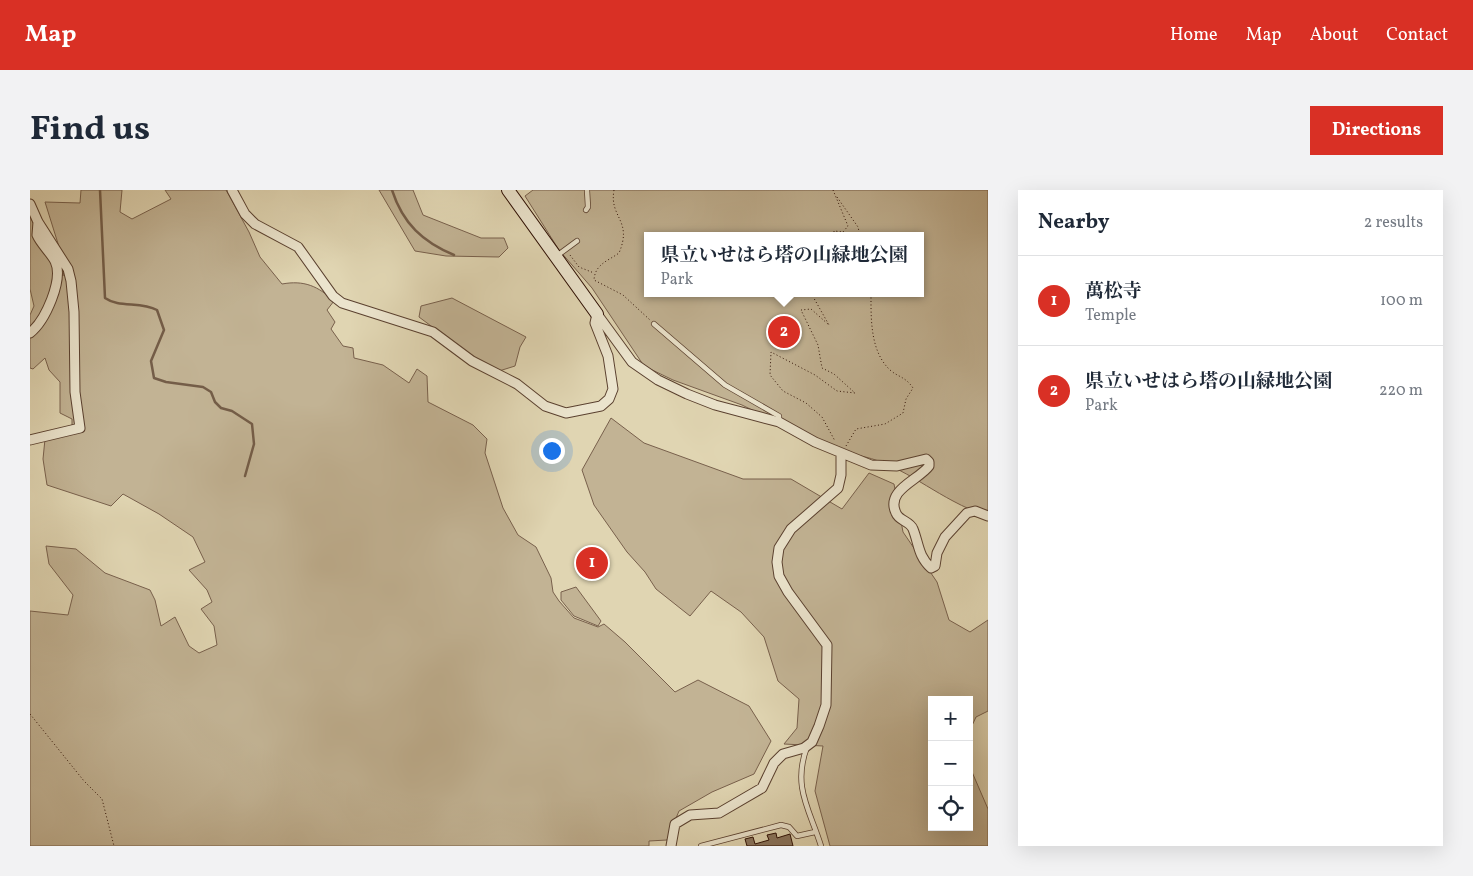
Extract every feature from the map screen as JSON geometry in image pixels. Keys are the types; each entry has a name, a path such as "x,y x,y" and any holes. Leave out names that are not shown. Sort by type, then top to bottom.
{"street":[{"path":"232,190 245,214 255,224 298,247 333,296 342,303 433,332 472,361 516,384 545,406 558,412 596,408 606,403 611,394 613,383 608,356 595,323 597,314"},
{"path":"508,190 627,357 643,371 658,380 715,405 779,422 841,454 871,465 896,466 926,459 929,462 926,470 907,483 899,492 894,500 894,507 898,517 910,525 919,553 931,568 935,566 937,553 945,537 967,513 975,511 988,516"},
{"path":"30,204 38,222 68,269 71,281 74,312 75,392 80,428 30,440"},
{"path":"30,333 43,320 51,305 56,273 55,262 36,235 38,222"},
{"path":"671,846 676,824 683,818 690,815 718,813 755,793 766,782 774,764 783,754 808,746 816,734 826,705 827,645 788,592 779,576 777,562 779,548 791,528 838,488 841,475 841,454"}],"lane":[{"path":"586,210 588,207 587,190"},
{"path":"555,257 577,241"},
{"path":"654,324 725,385 778,416 779,422"},
{"path":"808,746 802,761 801,794 821,846"},
{"path":"701,846 781,825 789,827 797,836 815,832"}],"path":[{"path":"614,190 613,207 624,227 624,240 619,253 602,262 594,274 594,280 623,295 654,324"},
{"path":"833,190 848,226 844,232"},
{"path":"835,194 858,227 859,232"},
{"path":"570,256 579,267 594,274"},
{"path":"813,297 829,325 811,309 801,310 818,344 822,368 834,374 856,393 837,391 815,375 771,352 770,375 783,391 806,403 822,417 841,454"},
{"path":"841,454 856,429 885,424 903,413 906,399 913,388 907,379 889,369 878,353 871,328 871,297"},
{"path":"30,714 84,781 102,799 114,846"}],"shaded area":[{"path":"81,190 122,190 120,212 132,219 171,199 165,190 226,190 249,232 260,257 282,284 297,283 310,285 322,291 334,301 327,310 335,322 331,329 343,346 353,348 354,358 383,365 409,383 417,369 427,376 428,402 473,425 487,439 485,453 503,508 518,535 536,547 551,578 553,592 574,618 598,627 604,624 625,642 675,692 698,680 749,706 771,741 754,774 712,792 679,811 667,840 649,841 649,846 30,846 30,611 68,615 73,595 49,564 46,546 76,549 105,573 150,590 155,600 161,626 175,617 189,646 199,653 217,645 214,626 201,609 212,602 207,590 189,570 205,562 193,537 159,514 123,494 111,506 47,485 43,459 45,439 72,430 72,419 60,413 60,382 49,370 45,358 33,369 30,368 30,315 34,306 30,289 30,217 63,276 65,266 45,202 80,203"},
{"path":"379,190 413,190 423,215 481,238 504,238 508,248 499,257 446,256 415,251"},
{"path":"533,190 988,190 988,517 940,494 900,470 872,459 857,455 841,454 742,405 673,380 644,366 592,288 559,250 525,196"},
{"path":"452,298 526,337 520,347 515,366 499,371 478,361 419,317 421,306"},
{"path":"611,418 644,443 743,479 791,479 842,509 869,473 894,484 903,532 937,582 949,620 970,632 988,620 988,711 976,717 973,723 973,696 928,696 928,831 973,831 973,774 988,809 988,846 830,846 815,791 823,746 784,744 797,728 799,699 778,681 764,637 741,612 711,591 690,616 656,589 594,505 582,470"},
{"path":"576,587 601,621 598,626 574,616 561,600 561,592"}],"building":[{"path":"595,552 595,555 602,554 603,570 585,572 583,556 589,556 588,553"},
{"path":"776,833 777,838 790,834 793,846 747,846 745,839 753,837 755,844 769,840 767,835"}],"waterway":[{"path":"100,190 105,298 117,303 151,307 157,310 164,330 151,361 154,378 166,382 203,387 211,392 215,402 221,408 232,411 252,424 254,444 245,476"},
{"path":"392,190 408,222 424,238 454,255"}],"place":[{"name":"県立いせはら塔の山緑地公園","path":"784,332"},
{"name":"萬松寺","path":"592,563"}]}
